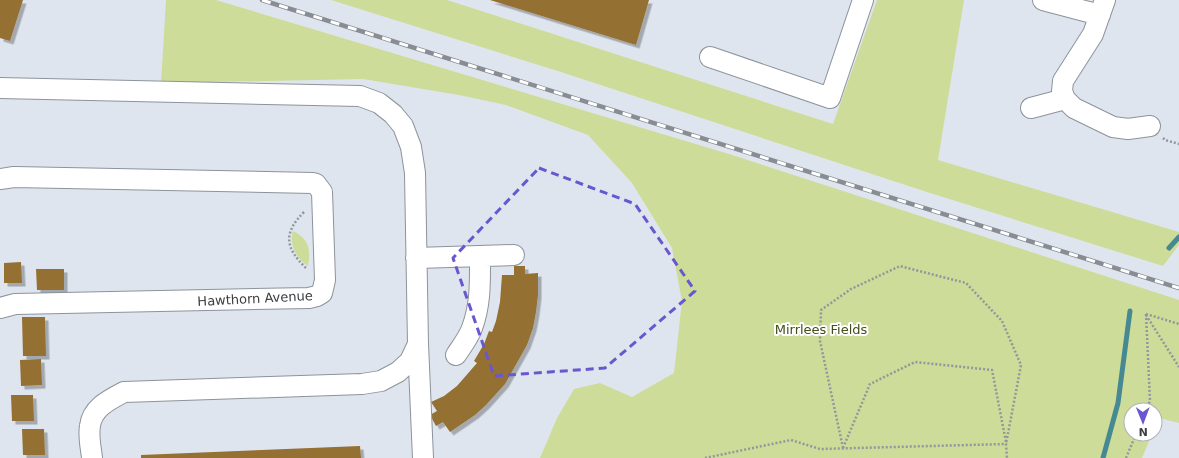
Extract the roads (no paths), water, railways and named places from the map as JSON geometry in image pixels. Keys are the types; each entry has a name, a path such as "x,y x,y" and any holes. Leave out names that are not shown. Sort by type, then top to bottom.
{"street":[{"path":"710,57 830,98 863,0"},
{"path":"1043,0 1102,7 1093,34 1063,81 1062,91 1065,99 1074,108 1113,127 1128,129 1150,126"},
{"path":"0,88 360,96 379,103 393,114 403,126 411,146 414,173 422,458"},
{"path":"1031,108 1065,99"},
{"name":"Hawthorn Avenue","path":"0,179 14,177 313,183 316,184 322,192 325,280 322,293 309,298 15,304 0,308"},
{"path":"416,258 514,255"},
{"path":"456,355 472,329 476,316 480,298 480,256"},
{"path":"92,458 90,426 94,414 101,405 124,392 362,384 381,381 398,372 410,361 418,344"}],"waterway":[{"path":"1169,248 1179,237"},
{"path":"1103,458 1118,403 1130,311"}],"railway":[{"path":"262,0 1179,288"}],"park label":[{"name":"Mirrlees Fields","path":"821,329"}]}
